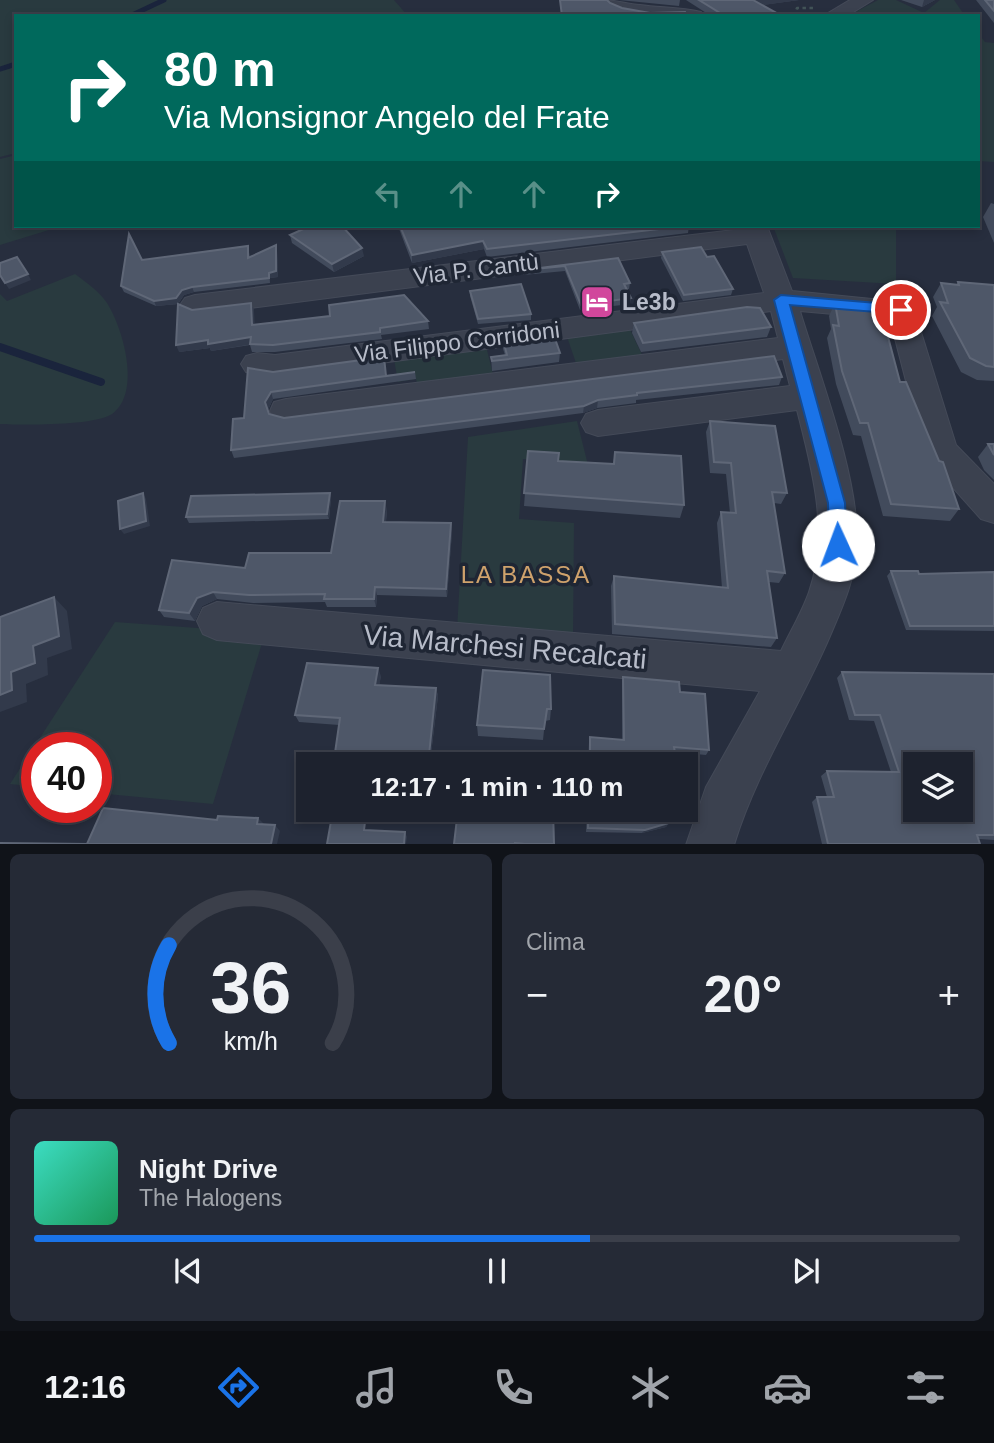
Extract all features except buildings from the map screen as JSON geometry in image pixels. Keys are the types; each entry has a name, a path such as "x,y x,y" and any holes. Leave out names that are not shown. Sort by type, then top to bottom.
{"street":[{"path":"611,0 638,10 685,14"},
{"path":"836,14 864,0"},
{"path":"710,844 723,804 793,673 829,592 838,545 836,503 809,396 781,300 756,230"},
{"name":"Via P. Cantù","path":"195,305 756,230"},
{"name":"Via Filippo Corridoni","path":"257,364 275,366 781,300 901,310 941,451 994,508"},
{"name":"Via Filippo Corridoni","path":"286,411 795,347"},
{"path":"598,422 809,396"},
{"name":"Via Marchesi Recalcati","path":"217,621 793,673"}],"shaded area":[{"path":"0,0 394,0 406,14 14,14 14,154 0,157"},
{"path":"878,0 896,0 924,13 940,0 954,0 964,14 852,14"},
{"path":"980,36 985,42 994,43 994,162 980,161"},
{"path":"14,156 14,228 55,228 0,245 0,159"},
{"path":"774,228 896,228 896,284 793,278"},
{"path":"75,274 104,299 119,328 128,376 121,404 112,414 90,421 0,424 0,294 7,301"},
{"path":"627,323 643,357 577,366 565,331"},
{"path":"485,342 494,378 418,388 416,379 398,382 393,353"},
{"path":"577,421 588,465 523,459 519,519 574,523 573,639 457,630 468,437"},
{"path":"115,622 265,633 213,804 112,795 112,732 44,732"},
{"path":"21,767 21,785 10,784"}],"waterway":[{"path":"134,14 164,0"},
{"path":"0,69 14,65"},
{"path":"0,347 101,382"}],"place":[{"name":"Le3b","path":"597,302"}],"district":[{"name":"LA BASSA","path":"526,574"}],"route":[{"path":"838,545 836,503 823,445 781,300 901,310"}]}
